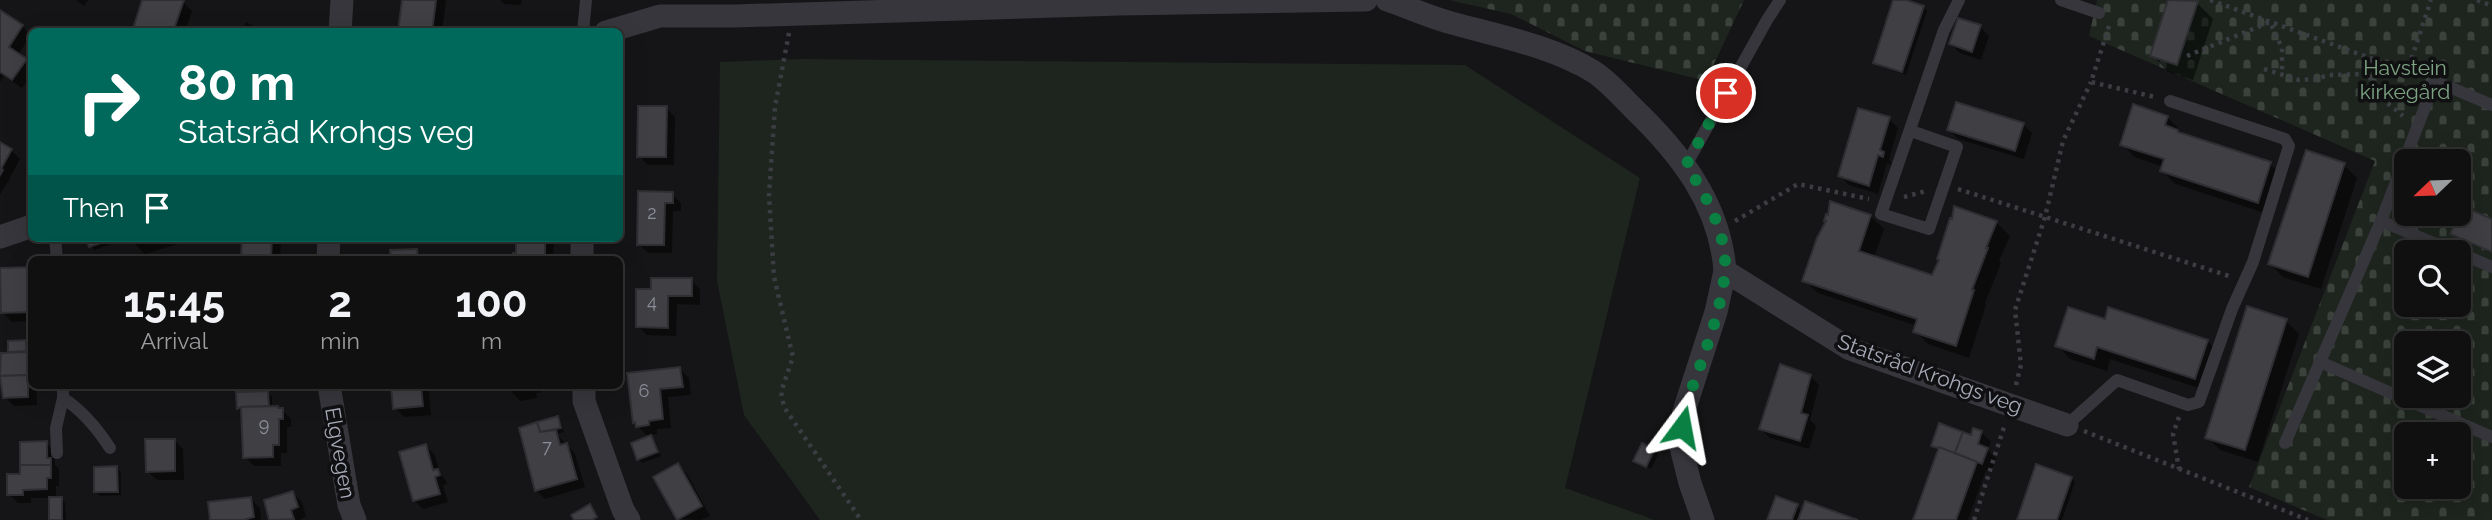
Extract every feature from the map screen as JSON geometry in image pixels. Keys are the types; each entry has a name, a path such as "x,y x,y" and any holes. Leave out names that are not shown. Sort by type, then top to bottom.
{"street":[{"path":"340,28 342,0"},
{"path":"620,28 660,16 1366,0"},
{"path":"1387,0 1444,21 1557,54 1595,72 1651,125 1698,183 1719,230 1725,271 1717,312 1684,411 1680,443 1703,520"},
{"path":"0,237 28,227"},
{"name":"Statsråd Krohgs veg","path":"1725,271 1850,349 2067,425"},
{"name":"Elgvegen","path":"330,389 349,505 355,520"},
{"path":"584,389 584,401 622,510 629,520"}],"lane":[{"path":"583,28 586,0"},
{"path":"1686,165 1766,20 1780,0"},
{"path":"1911,131 1956,146 1929,229 1881,214 1944,30 1959,0"},
{"path":"2061,0 2106,14"},
{"path":"2285,443 2381,221 2435,81 2492,105"},
{"path":"2067,425 2117,380 2188,405 2200,402 2253,262 2289,146 2285,139 2170,101"},
{"path":"2381,221 2426,240"},
{"path":"2471,259 2492,267"},
{"path":"2320,362 2492,437"},
{"path":"63,391 99,430 110,448"},
{"path":"57,453 56,428 63,391"}],"path":[{"path":"2210,0 2371,59 2417,72 2435,81"},
{"path":"2417,72 2411,60 2413,48 2431,0"},
{"path":"2477,0 2492,6"},
{"path":"792,13 775,107 769,195 774,277 793,357 781,392 784,407 861,520"},
{"path":"1974,520 2021,365 2015,310 2045,217 2063,141 2091,82 2106,14"},
{"path":"2187,56 2270,22"},
{"path":"2270,22 2282,48 2282,75"},
{"path":"2371,59 2369,74 2373,89 2381,101 2398,111 2417,129"},
{"path":"2264,69 2299,80 2329,75 2369,74"},
{"path":"2091,82 2170,101"},
{"path":"1719,230 1798,184 1884,203 1945,185 2244,281"},
{"path":"2179,469 2173,434 2184,403"},
{"path":"2067,425 2308,520"}],"green space":[{"path":"1449,0 1744,0 1706,81 1585,51 1511,14"},
{"name":"Havstein kirkegård","path":"2097,0 2492,0 2492,520 2327,520 2249,487 2375,161 2089,36"},
{"path":"801,59 1465,65 1640,178 1565,488 1655,520 820,520 744,415 717,281 720,62"}],"building":[{"path":"142,0 184,0 174,28 134,26"},
{"path":"402,0 436,0 432,28 398,28"},
{"path":"1893,0 1906,0 1924,6 1902,72 1873,63"},
{"path":"2168,0 2198,1 2177,65 2150,56"},
{"path":"0,10 23,25 9,47 27,59 12,80 0,72"},
{"path":"1958,18 1981,25 1972,52 1949,44"},
{"path":"1956,102 2024,123 2015,151 1947,130"},
{"path":"2133,104 2168,116 2165,125 2178,132 2271,162 2258,203 2160,171 2164,159 2120,145"},
{"path":"638,106 667,106 666,157 637,157"},
{"path":"1858,108 1890,117 1880,150 1884,152 1883,157 1878,155 1869,186 1838,176"},
{"path":"0,142 12,149 0,175"},
{"path":"2306,150 2345,163 2308,277 2268,264"},
{"path":"638,191 673,192 673,203 665,203 664,245 637,245"},
{"path":"1830,201 1871,215 1859,251 1932,275 1939,260 1937,259 1954,206 1997,221 1972,290 1956,346 1913,332 1917,319 1802,281 1826,221"},
{"path":"2471,210 2492,219 2492,252 2471,243 2471,240 2450,234 2453,226 2471,226"},
{"path":"87,242 103,242 89,247"},
{"path":"242,242 272,242 271,256 241,256"},
{"path":"516,242 545,242 545,256 513,256 513,253 516,253"},
{"path":"417,249 418,256 391,256 390,250"},
{"path":"28,267 28,312 1,313 0,268"},
{"path":"651,278 692,278 692,296 668,296 668,328 636,327 636,289 651,289"},
{"path":"2247,306 2287,319 2245,450 2205,438"},
{"path":"2068,307 2105,319 2108,307 2208,340 2195,379 2097,347 2094,359 2055,346"},
{"path":"26,340 26,351 8,352 8,341"},
{"path":"27,352 28,375 0,376 1,353"},
{"path":"1780,364 1811,375 1801,413 1808,415 1800,441 1759,429"},
{"path":"680,367 683,387 660,389 663,419 636,427 635,422 633,423 627,373"},
{"path":"28,375 28,397 3,398 0,376"},
{"path":"391,389 421,389 423,406 393,409"},
{"path":"268,391 269,406 237,409 236,392"},
{"path":"241,407 283,408 283,419 279,419 279,445 273,445 273,457 243,458"},
{"path":"558,416 561,428 540,432 537,422"},
{"path":"537,422 540,432 556,430 560,445 567,443 577,479 535,491 519,428"},
{"path":"1939,423 1963,432 1955,453 1931,446"},
{"path":"1973,428 1982,431 1978,444 1988,448 1982,464 1955,453 1963,432 1971,435"},
{"path":"651,435 658,452 637,460 631,443"},
{"path":"145,439 175,439 175,471 146,472"},
{"path":"47,441 47,458 51,458 51,465 20,465 20,442"},
{"path":"1642,443 1655,449 1646,467 1633,461"},
{"path":"426,444 433,470 438,469 440,475 435,477 440,494 413,501 399,452"},
{"path":"1939,447 1977,462 1956,520 1913,520"},
{"path":"678,463 702,506 677,520 653,477"},
{"path":"2036,464 2072,477 2057,520 2017,520"},
{"path":"20,465 51,465 51,478 47,478 47,489 23,490 23,495 7,495 7,474 20,474"},
{"path":"117,466 118,492 94,492 94,467"},
{"path":"293,491 298,507 291,510 294,519 269,520 264,500"},
{"path":"1776,496 1798,504 1792,520 1767,520"},
{"path":"49,497 62,497 62,520 49,520"},
{"path":"251,497 254,517 243,520 210,520 208,502"},
{"path":"1805,501 1858,520 1798,520"},
{"path":"590,504 597,517 592,520 574,520 571,515"}],"route":[{"path":"1682,427 1684,411 1717,312 1725,271 1719,230 1698,183 1686,165 1726,93"}]}
